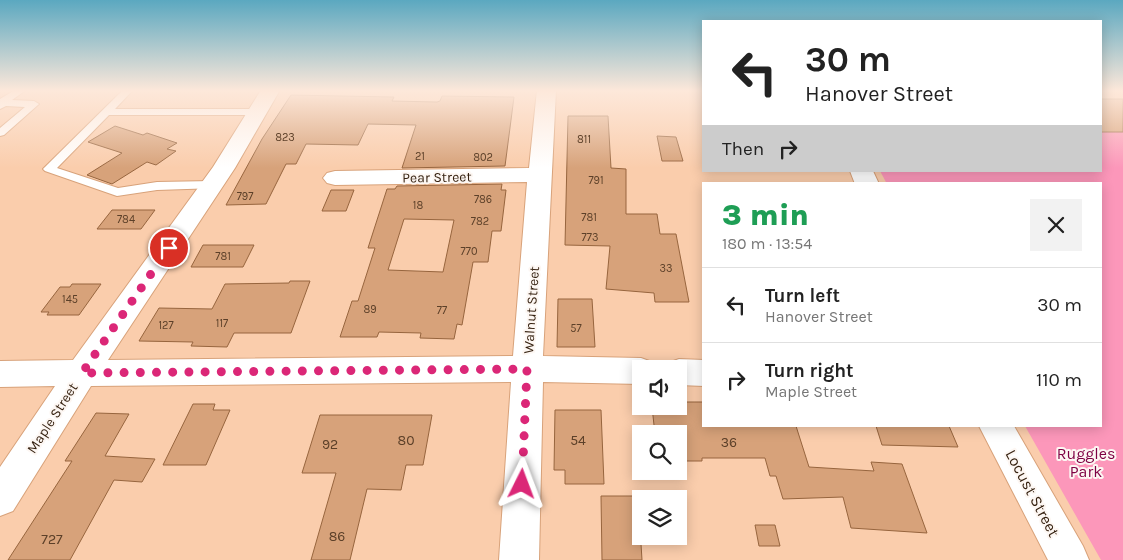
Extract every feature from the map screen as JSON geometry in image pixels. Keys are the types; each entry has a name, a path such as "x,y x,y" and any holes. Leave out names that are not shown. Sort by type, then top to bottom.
{"street":[{"name":"Maple Street","path":"0,498 82,373 213,185 255,116"},
{"name":"Walnut Street","path":"519,560 527,369 544,116"},
{"name":"Pear Street","path":"336,178 539,175"},
{"path":"0,374 527,369 632,371"},
{"path":"687,372 702,373"},
{"name":"Locust Street","path":"997,427 1069,560"}],"lane":[{"path":"0,133 20,116"},
{"path":"102,116 49,169 117,192 157,186 213,185"}],"green space":[{"name":"Ruggles Park","path":"1102,131 1123,131 1123,560 1101,560 1026,427 1102,427 1102,182 886,182 881,172 1102,172"}],"building":[{"path":"277,116 512,116 505,166 402,168 416,125 368,124 358,145 306,144 296,164 286,164 266,204 226,205 262,139"},
{"path":"568,116 608,116 611,168 626,169 626,214 657,214 660,234 676,234 689,302 655,302 654,293 606,289 610,246 565,245"},
{"path":"1102,116 1123,116 1123,132 1102,132"},
{"path":"115,126 143,135 147,133 177,143 167,149 176,151 156,165 147,162 112,184 87,175 122,153 88,142"},
{"path":"657,136 676,137 683,161 662,161"},
{"path":"502,184 501,190 506,190 501,231 492,231 488,262 473,262 462,325 457,324 454,339 420,338 421,333 379,332 377,337 340,337 352,301 358,301 375,248 368,248 387,189 395,189 397,186","holes":["404,219 454,220 443,272 388,270"]},
{"path":"331,190 354,190 346,211 322,211"},
{"path":"112,210 155,210 141,229 97,229"},
{"path":"203,245 254,245 243,267 191,267"},
{"path":"290,281 310,281 291,333 234,333 227,347 191,346 193,342 139,341 159,308 212,309 225,284 289,283"},
{"path":"72,284 101,284 79,315 47,315 49,312 41,312 60,287 70,287"},
{"path":"558,299 592,299 595,347 557,347"},
{"path":"687,402 702,402 702,427 796,427 809,467 874,471 871,462 902,464 927,533 851,528 843,497 783,499 776,476 770,476 765,458 702,458 702,461 687,461 687,425 654,425 653,415 687,415"},
{"path":"193,404 215,404 213,410 230,410 206,465 163,465"},
{"path":"555,410 601,410 604,484 565,484 565,470 554,470"},
{"path":"96,413 129,414 105,456 155,459 142,482 114,480 70,560 8,560 72,461 65,461"},
{"path":"320,415 432,415 423,465 406,465 401,490 367,489 350,560 311,560 336,473 302,473"},
{"path":"876,427 949,427 958,447 882,445"},
{"path":"601,496 632,496 632,545 641,545 642,560 602,560"},
{"path":"755,525 775,525 780,546 759,546"}],"route":[{"path":"169,248 82,373 527,369 522,484"}]}
